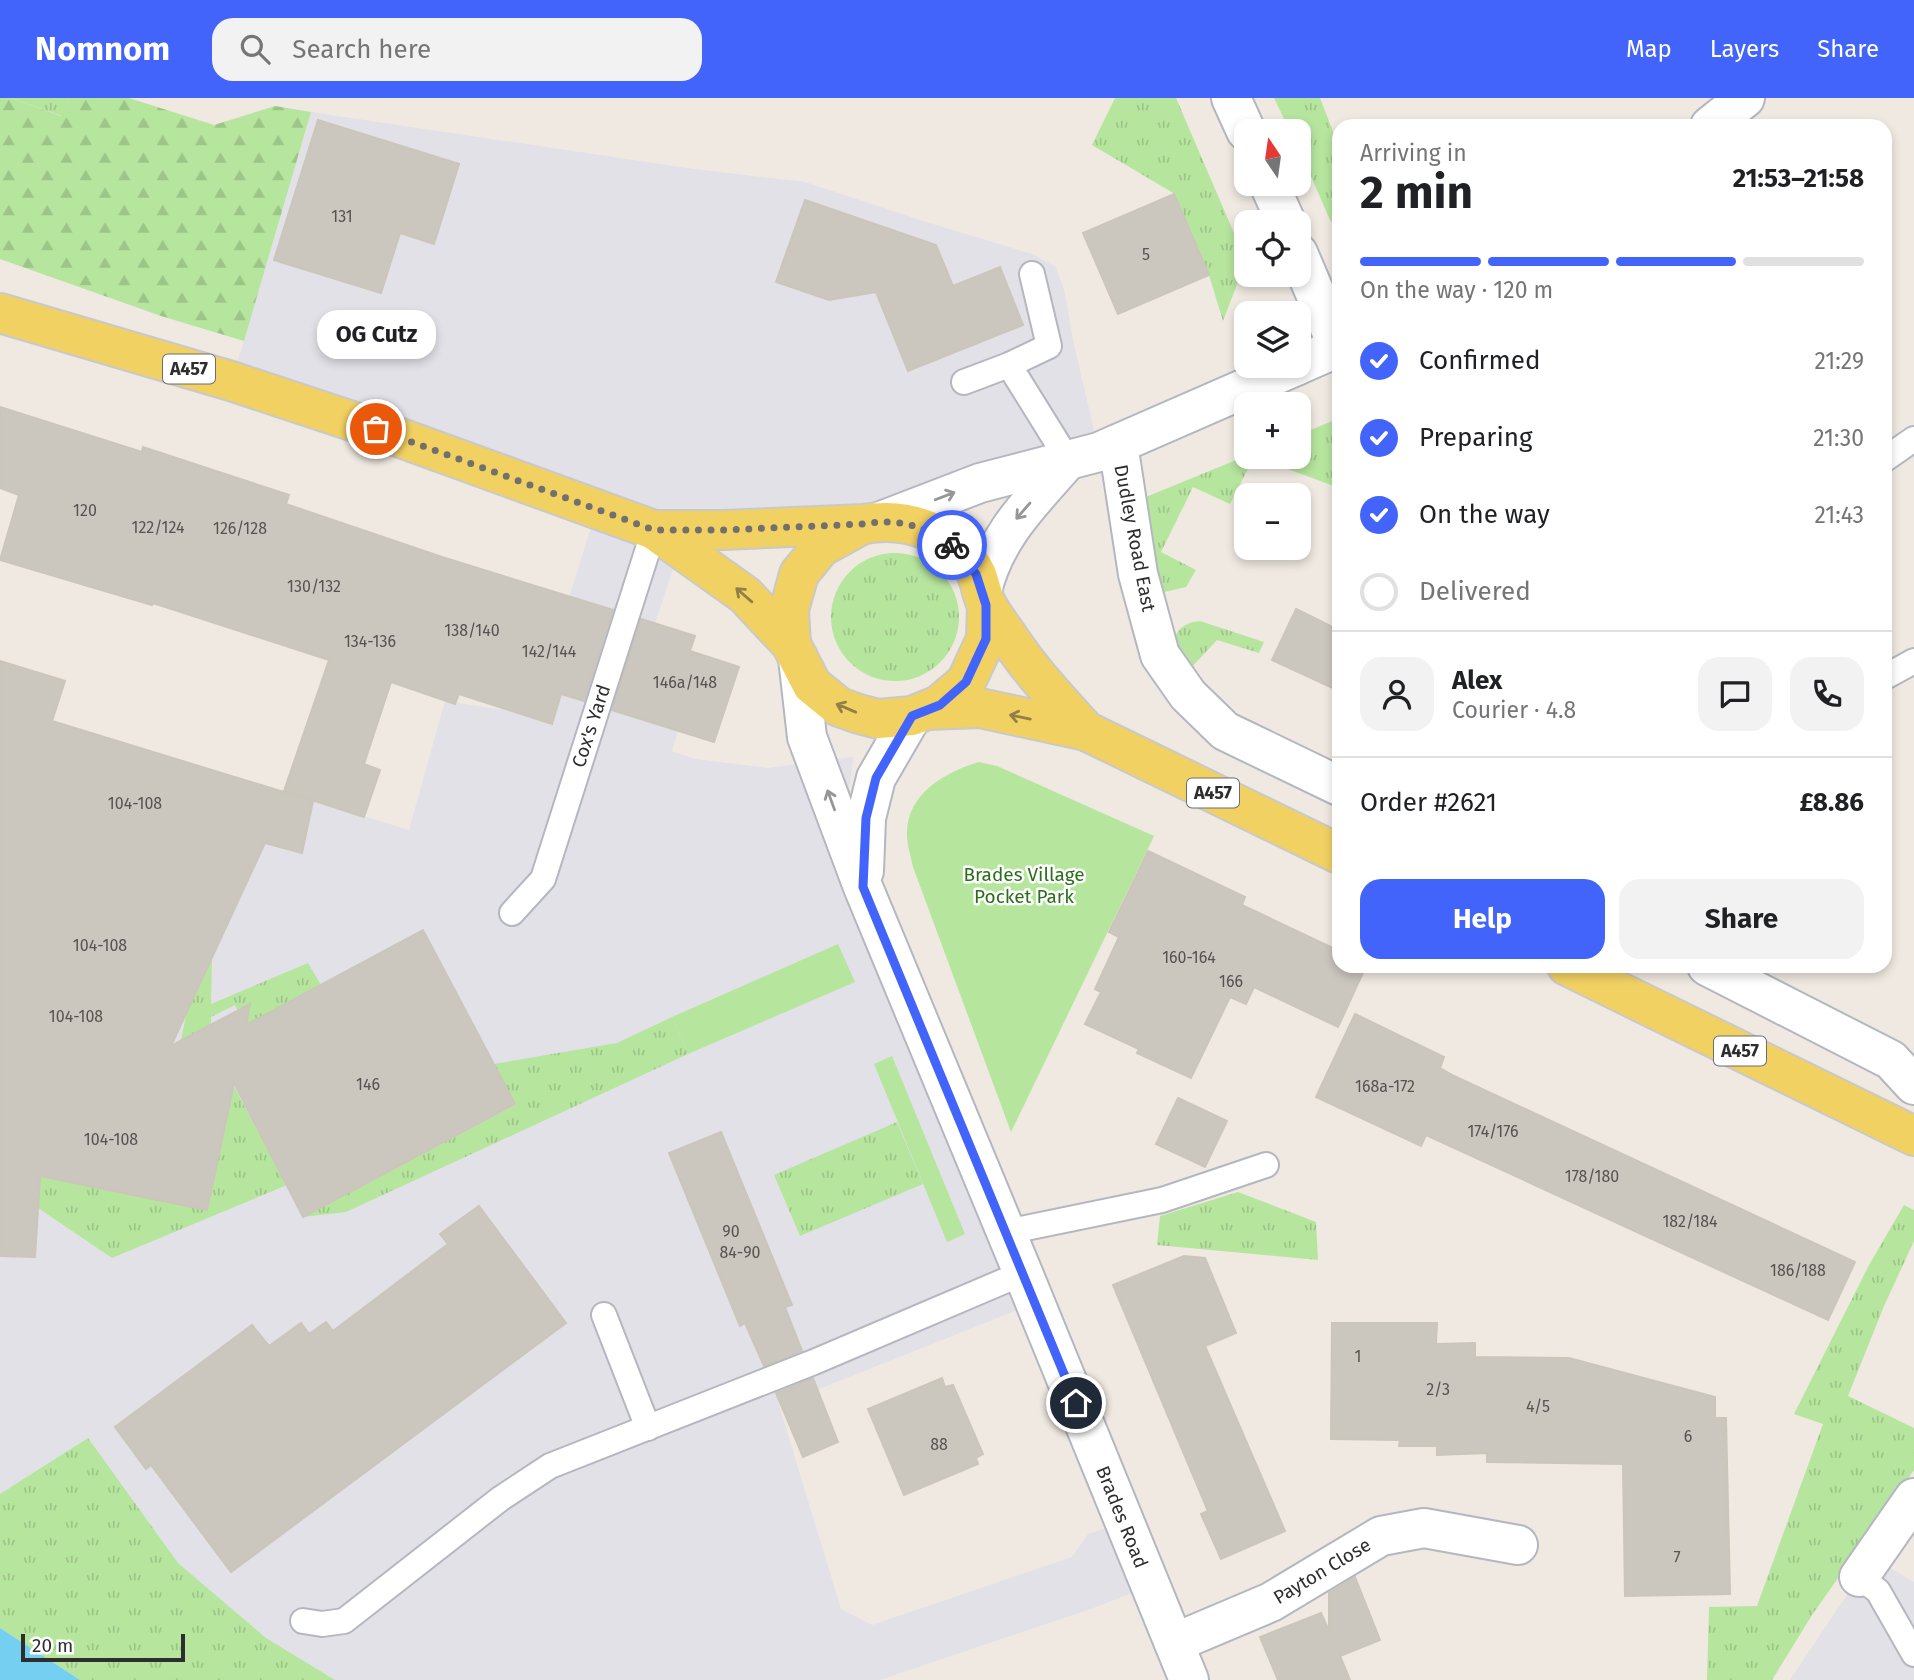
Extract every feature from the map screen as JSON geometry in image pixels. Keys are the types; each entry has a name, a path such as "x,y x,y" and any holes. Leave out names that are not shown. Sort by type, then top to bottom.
{"main road":[{"name":"A457","path":"0,313 231,381 376,429 654,530 745,594 795,651"},
{"name":"A457","path":"654,530 723,530 872,522"},
{"path":"872,522 898,522 931,531 955,547 976,574 984,598 986,639 966,682 940,705 920,713 877,719 839,707 812,685 795,651 789,610 799,575 821,547 872,522"},
{"name":"A457","path":"984,598 1031,670 1086,731"},
{"name":"A457","path":"920,713 981,708 1086,731 1332,851"},
{"name":"A457","path":"1582,973 1908,1122"}],"street":[{"path":"1231,98 1241,119"},
{"path":"1719,119 1745,98"},
{"path":"1311,284 1332,333"},
{"path":"1311,359 1332,350"},
{"path":"872,522 980,483 1099,453 1268,378"},
{"name":"Dudley Road East","path":"1118,444 1138,574 1160,654 1188,695 1225,731 1332,783"},
{"path":"984,598 993,554 1015,520 1068,460"},
{"name":"Brades Road","path":"795,651 807,737 863,887 1189,1680"},
{"name":"Brades Road","path":"863,887 866,818 876,778 920,713"},
{"path":"1721,973 1880,1053 1891,1060 1914,1085"},
{"path":"1859,1577 1914,1498"},
{"name":"Payton Close","path":"1174,1643 1271,1602 1381,1536 1424,1528 1518,1545"}],"lane":[{"path":"964,382 1049,346 1032,274"},
{"path":"1009,365 1068,460"},
{"path":"1892,454 1914,439"},
{"name":"Cox's Yard","path":"512,913 542,879 654,530"},
{"path":"1892,673 1914,661"},
{"path":"1006,1232 1162,1199 1266,1165"},
{"path":"303,1621 322,1624 344,1621 500,1499 550,1466 803,1366 1023,1273"},
{"path":"604,1315 648,1428"},
{"path":"1859,1577 1878,1591 1914,1654"}],"shaded area":[{"path":"311,112 687,168 805,182 1032,254 1056,267 1065,293 1099,452 881,521 683,539 631,697 632,716 678,731 672,751 696,759 768,768 853,757 849,791 863,887 1035,1303 779,1405 841,1609 872,1625 1072,1557 1088,1534 1124,1523 1150,1586 1091,1609 880,1680 0,1680 0,705 409,830 445,701 511,711 532,717 597,508 231,381"},
{"path":"1887,1566 1914,1582 1914,1680 1790,1680 1859,1577"}],"green space":[{"path":"0,98 11,98 61,116 70,98 129,98 214,125 275,106 311,112 244,341 161,316 0,259"},
{"path":"11,98 70,98 62,116"},
{"path":"1115,98 1176,98 1234,233 1236,287 1223,321 1209,275 1175,194 1092,145"},
{"path":"1274,98 1320,98 1332,129 1332,222 1311,176 1311,119 1284,119"},
{"path":"1332,421 1332,485 1288,469 1311,469 1311,430"},
{"path":"1234,461 1234,469 1248,469 1241,483 1234,483 1234,496 1230,504 1193,487 1161,552 1196,570 1186,587 1156,594 1141,499"},
{"path":"895,553 919,558 940,572 954,593 959,617 954,641 940,662 919,676 895,681 871,676 850,662 836,641 831,617 836,593 850,572 871,558"},
{"path":"1200,621 1264,642 1259,653 1217,640 1190,669 1174,639 1184,626"},
{"name":"Brades Village Pocket Park","path":"979,762 997,766 1154,836 1011,1132 913,867 907,839 908,821 920,797 941,779"},
{"path":"205,923 212,956 211,1004 308,963 321,985 246,1025 235,1005 211,1017 211,1044 287,1185 112,1258 38,1208 40,1176 207,1210 229,1103 148,1038 180,1045"},
{"path":"838,944 855,982 688,1054 672,1017"},
{"path":"672,1017 688,1054 346,1212 303,1217 515,1105 494,1064 617,1043"},
{"path":"892,1056 965,1234 947,1242 874,1064"},
{"path":"897,1122 923,1184 800,1236 774,1175"},
{"path":"1238,1192 1316,1222 1318,1260 1157,1245 1160,1216"},
{"path":"1904,1205 1914,1210 1914,1241 1884,1306 1848,1396 1914,1428 1914,1470 1812,1615 1772,1680 1707,1680 1709,1607 1757,1606 1823,1424 1794,1414 1869,1265"},
{"path":"88,1438 178,1563 266,1638 335,1680 80,1680 0,1628 0,1494"}],"water":[{"path":"0,1628 80,1680 0,1680"}],"building":[{"path":"318,120 459,164 434,244 400,233 381,293 274,260"},
{"path":"1174,194 1209,275 1118,314 1083,233"},
{"path":"805,200 936,245 953,286 1000,267 1023,325 908,371 876,292 829,300 776,282"},
{"path":"0,407 142,452 143,447 289,495 286,504 442,557 613,610 584,701 561,694 552,724 459,694 455,704 391,682 364,764 380,770 364,817 284,791 329,660 153,603 152,605 0,560 19,495 0,488"},
{"path":"1296,609 1332,627 1332,688 1272,660"},
{"path":"641,619 695,636 690,651 739,667 714,742 612,710"},
{"path":"0,661 65,681 52,721 313,801 302,853 265,843 171,1046 250,1004 246,1025 423,930 515,1104 303,1217 234,1083 207,1210 40,1176 35,1257 0,1256"},
{"path":"1148,851 1245,897 1242,905 1332,948 1332,973 1363,973 1338,1027 1254,987 1246,1004 1230,997 1191,1078 1137,1053 1139,1049 1085,1024 1101,992 1095,989 1119,937 1109,932"},
{"path":"1355,1014 1444,1057 1440,1068 1454,1076 1855,1262 1828,1320 1426,1135 1421,1146 1316,1097"},
{"path":"1178,1098 1227,1121 1205,1167 1156,1144"},
{"path":"721,1132 792,1305 785,1307 802,1351 764,1366 745,1323 740,1326 669,1153"},
{"path":"479,1206 566,1323 231,1572 151,1465 146,1469 115,1427 252,1325 269,1346 301,1323 309,1334 326,1322 333,1331 448,1244 440,1234"},
{"path":"1184,1256 1205,1258 1236,1333 1205,1346 1285,1531 1221,1559 1201,1514 1208,1511 1113,1285"},
{"path":"1332,1323 1437,1323 1436,1344 1475,1343 1475,1357 1569,1358 1715,1397 1715,1418 1726,1418 1730,1594 1625,1596 1623,1464 1487,1462 1487,1453 1437,1455 1437,1446 1399,1446 1400,1440 1331,1439"},
{"path":"813,1378 838,1442 803,1457 776,1393"},
{"path":"942,1378 945,1387 953,1385 983,1454 976,1458 978,1464 904,1495 868,1409"},
{"path":"1355,1577 1380,1640 1340,1656 1350,1680 1278,1680 1260,1637 1321,1613 1329,1631 1329,1593"}],"way so far":[{"path":"376,429 654,530 723,530 881,521 898,522 931,531 952,545"}],"place":[{"name":"OG Cutz","path":"376,429"}],"route":[{"path":"952,545 976,574 986,605 986,639 966,682 940,705 912,716 876,778 866,818 863,887 1076,1403"}]}
